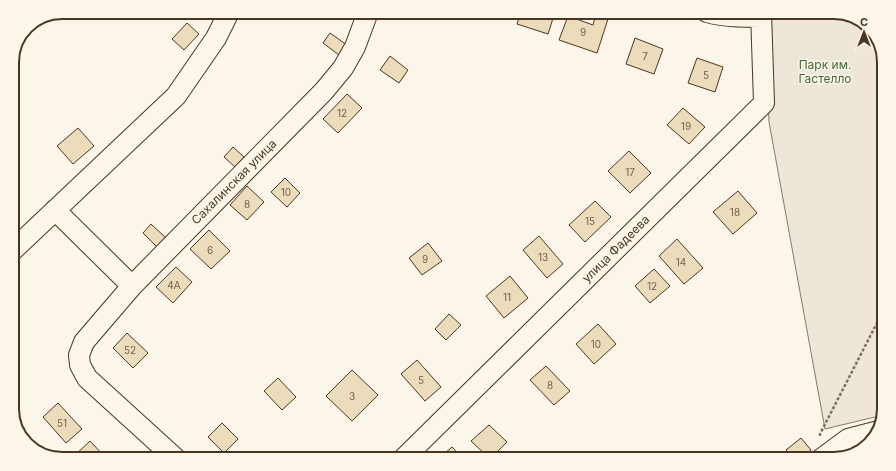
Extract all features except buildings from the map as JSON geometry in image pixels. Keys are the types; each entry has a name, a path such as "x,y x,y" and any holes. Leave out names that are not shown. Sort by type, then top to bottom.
{"street":[{"path":"19,244 176,96 216,38 226,19"},
{"name":"Сахалинская улица","path":"168,452 87,378 80,365 79,356 84,342 132,286 324,91 343,68 355,48 365,19"},
{"name":"улица Фадеева","path":"410,452 764,103 761,19"},
{"path":"55,210 132,286"},
{"path":"830,452 848,438 870,433"}],"path":[{"path":"822,452 820,434 877,323"}],"green space":[{"name":"Парк им. Гастелло","path":"765,19 845,20 858,26 870,38 875,48 877,59 877,417 825,429 769,122"}]}
